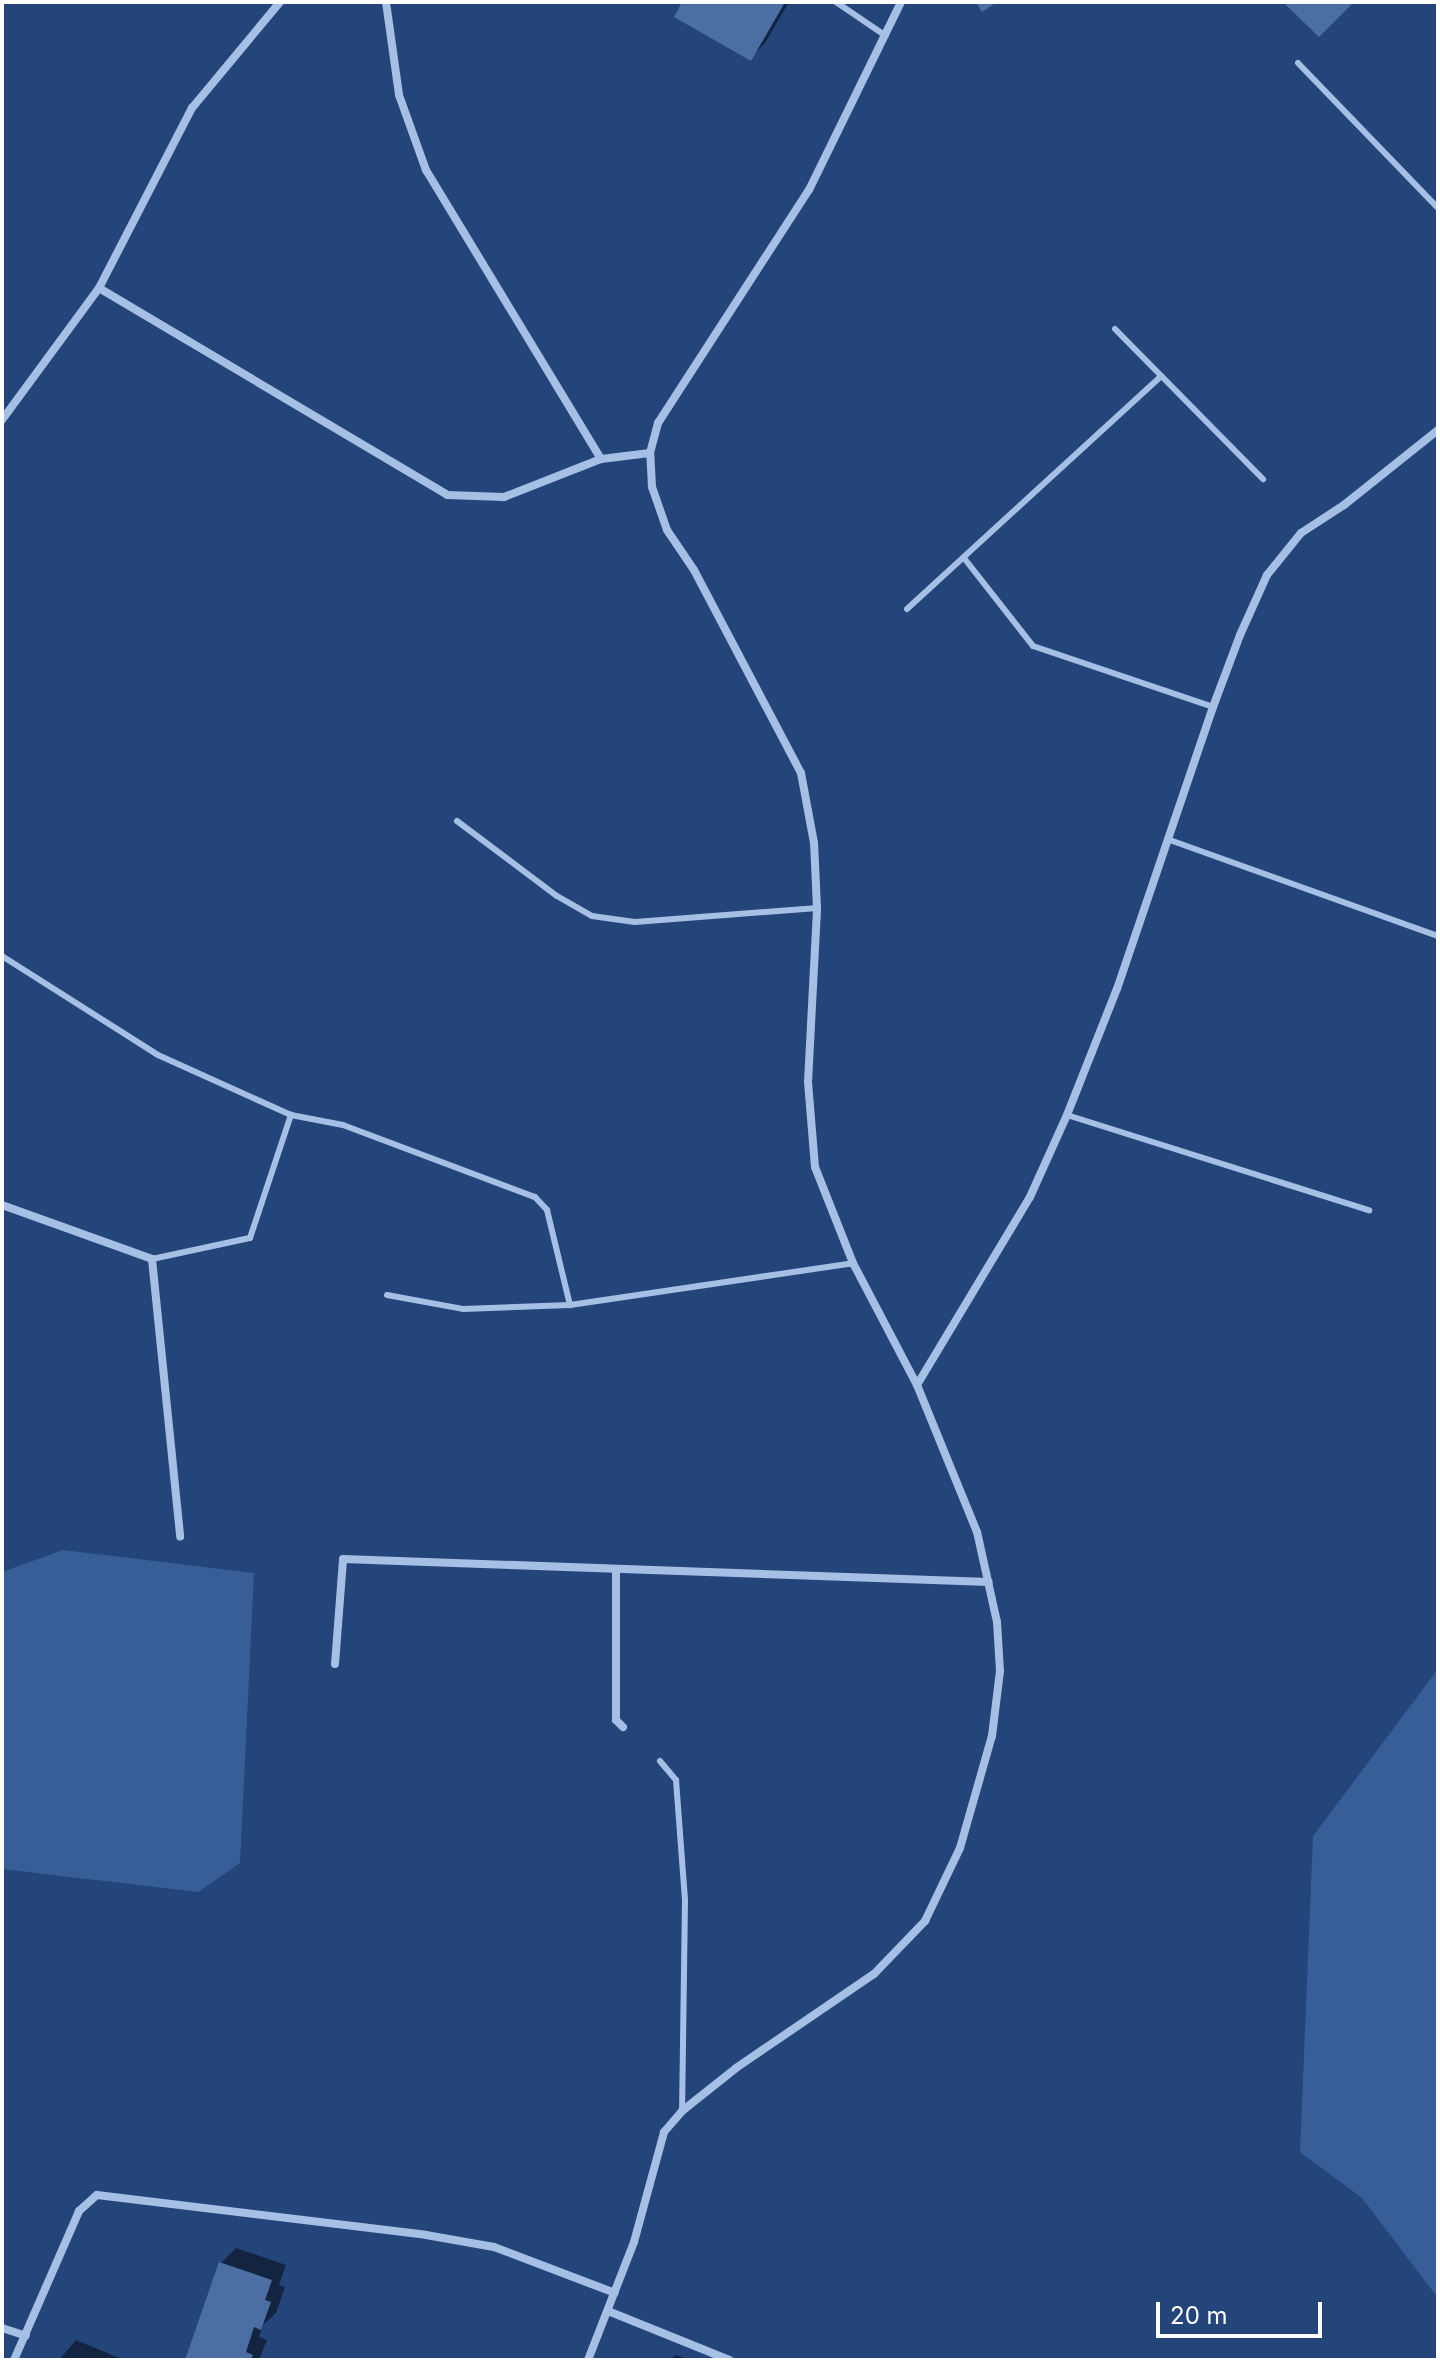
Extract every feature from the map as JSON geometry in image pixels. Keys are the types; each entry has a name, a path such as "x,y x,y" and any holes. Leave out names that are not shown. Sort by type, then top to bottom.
{"street":[{"path":"2,420 99,288 192,108 280,2"},
{"path":"386,2 399,95 426,170 601,459"},
{"path":"588,2360 634,2242 664,2132 682,2111 736,2068 874,1974 925,1921 960,1848 992,1736 1000,1671 997,1622 977,1532 917,1385 853,1263 815,1167 808,1082 817,908 814,843 801,773 694,570 667,530 652,487 650,453 658,423 809,190 901,2"},
{"path":"99,288 447,495 504,497 601,459 650,453"},
{"path":"917,1385 1030,1197 1067,1115 1117,989 1213,707 1267,575 1301,533 1344,505 1438,430"},
{"path":"2,1205 152,1259 180,1537"},
{"path":"335,1664 343,1559 989,1582"},
{"path":"616,1570 616,1720 623,1727"},
{"path":"14,2360 79,2211 97,2195 426,2235 494,2247 615,2293"},
{"path":"608,2311 729,2360"},
{"path":"2,2328 26,2336"}],"lane":[{"path":"836,2 886,37"},
{"path":"1298,63 1438,208"},
{"path":"1115,329 1263,479"},
{"path":"907,609 1161,376"},
{"path":"964,558 1033,646 1213,707"},
{"path":"457,821 557,896 592,916 635,922 817,908"},
{"path":"1167,839 1438,936"},
{"path":"2,956 158,1055 291,1115 343,1125 535,1197 547,1210 570,1305"},
{"path":"152,1259 250,1238 291,1115"},
{"path":"1067,1115 1369,1210"},
{"path":"387,1295 463,1309 570,1305 853,1263"},
{"path":"660,1761 676,1780 685,1900 682,2111"}],"shaded area":[{"path":"63,1550 254,1573 240,1863 198,1892 2,1869 2,1572"},
{"path":"1438,1669 1438,2298 1362,2198 1300,2152 1313,1836"}],"building":[{"path":"682,2 784,4 751,61 674,17"},
{"path":"976,2 997,2 982,12"},
{"path":"1283,2 1354,2 1319,37"},
{"path":"219,2262 272,2280 265,2300 271,2302 261,2330 254,2327 246,2352 253,2355 251,2360 185,2360"}]}
